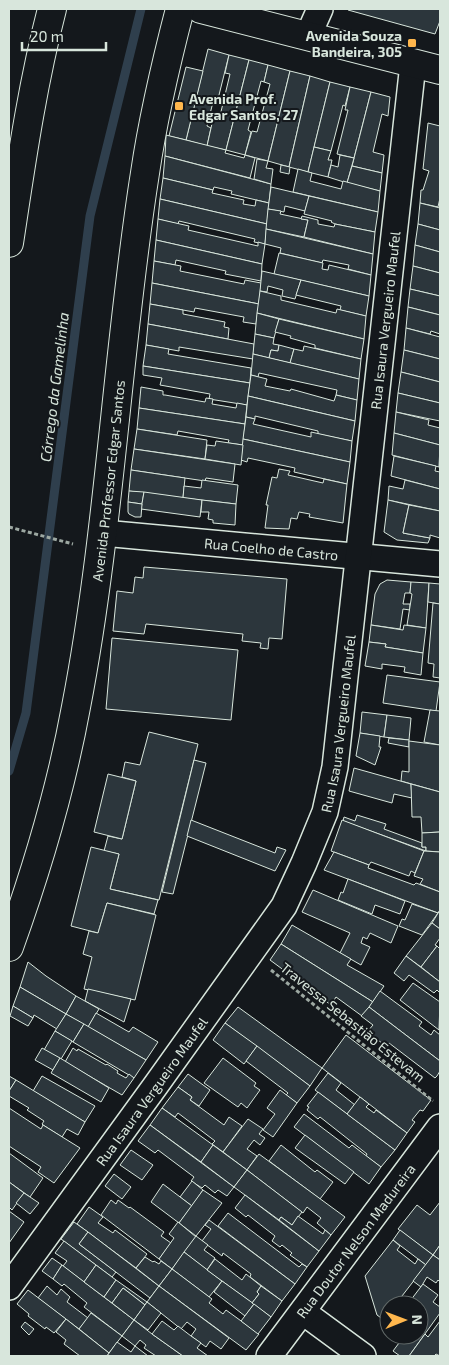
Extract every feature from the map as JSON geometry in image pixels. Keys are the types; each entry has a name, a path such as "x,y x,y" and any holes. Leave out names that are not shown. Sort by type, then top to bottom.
{"main road":[{"path":"9,243 27,122 40,54 52,9"},
{"name":"Avenida Professor Edgar Santos","path":"9,947 55,804 76,706 102,533 118,384 145,172 167,61 180,9"},
{"path":"201,9 440,70"}],"street":[{"path":"308,36 320,9"},
{"name":"Rua Isaura Vergueiro Maufel","path":"9,1287 284,906 325,812 335,767 413,64"},
{"name":"Rua Coelho de Castro","path":"102,533 440,564"},
{"name":"Rua Doutor Nelson Madureira","path":"269,1356 440,1126"},
{"path":"303,1312 363,1356"}],"path":[{"path":"9,527 74,544"},
{"name":"Travessa Sebastião Estevam","path":"251,954 440,1107"}],"building":[{"path":"348,9 440,9 440,21 435,34"},
{"path":"208,49 229,55 217,103 213,102 207,126 211,128 207,146 186,140"},
{"path":"229,55 249,60 226,150 207,146 213,119 219,120 230,74 225,73"},
{"path":"249,60 268,65 264,82 261,81 248,130 251,132 245,155 226,150"},
{"path":"268,65 290,71 268,161 245,155 252,131 257,132 270,84 264,82"},
{"path":"186,67 203,71 186,140 169,136"},
{"path":"290,71 310,76 289,167 268,161"},
{"path":"310,76 330,82 308,172 289,167"},
{"path":"330,82 350,87 345,106 343,105 331,151 314,147"},
{"path":"350,87 371,92 354,158 337,154 348,110 345,110"},
{"path":"371,92 390,97 388,116 382,114 373,152 384,155 382,173 352,166"},
{"path":"428,123 440,126 440,198 438,207 420,203 421,190 423,190 429,171 423,169"},
{"path":"166,135 226,150 225,153 244,158 245,155 255,158 250,178 165,156"},
{"path":"314,147 331,151 328,160 332,160 328,177 308,172"},
{"path":"340,155 354,158 347,183 328,177 331,165 338,167"},
{"path":"165,156 271,184 269,203 231,194 232,191 214,187 213,190 163,178"},
{"path":"257,159 268,161 266,168 273,169 271,184 254,179"},
{"path":"281,165 290,167 289,174 280,172"},
{"path":"352,166 382,173 380,191 347,183"},
{"path":"298,169 312,173 310,181 341,189 343,181 380,191 378,212 293,192"},
{"path":"163,178 213,190 212,193 244,200 243,204 255,206 256,200 269,203 267,224 160,199"},
{"path":"271,187 309,196 305,211 285,206 284,212 268,209"},
{"path":"309,196 378,212 375,232 335,224 332,221 304,214"},
{"path":"160,199 267,224 265,244 254,242 255,239 179,221 178,224 158,219"},
{"path":"420,203 440,208 440,230 418,224"},
{"path":"268,209 281,211 280,214 308,220 304,237 266,229"},
{"path":"302,216 318,220 318,224 334,227 335,224 375,232 373,254 304,237 308,220 301,219"},
{"path":"158,219 189,226 188,230 258,246 258,242 265,244 262,264 156,240"},
{"path":"418,224 440,230 440,252 415,245"},
{"path":"266,229 373,254 371,275 348,269 349,265 323,260 322,263 280,253 281,248 265,244"},
{"path":"156,240 262,264 261,281 225,274 226,271 176,260 175,265 154,261"},
{"path":"415,245 440,252 440,273 413,266"},
{"path":"279,253 323,263 322,269 328,270 329,265 371,275 369,296 274,274"},
{"path":"154,261 181,266 180,271 244,284 245,280 261,283 259,304 152,283"},
{"path":"413,266 440,273 440,296 410,289"},
{"path":"262,271 301,280 295,299 282,296 283,290 268,286 267,292 260,291"},
{"path":"301,280 369,296 366,316 340,310 341,306 296,295"},
{"path":"152,283 259,304 256,324 243,322 244,317 195,308 194,312 150,304"},
{"path":"410,289 440,296 440,315 408,307"},
{"path":"260,291 281,296 281,300 336,313 337,309 366,316 364,339 257,313"},
{"path":"150,304 183,310 183,314 225,322 224,327 229,328 228,339 148,324"},
{"path":"408,307 440,315 440,334 431,331 430,334 406,328"},
{"path":"257,313 279,319 274,338 255,334"},
{"path":"279,319 364,339 361,359 315,348 315,345 275,332"},
{"path":"148,324 254,344 253,359 179,347 179,351 146,345"},
{"path":"406,328 440,337 440,359 404,350"},
{"path":"255,334 274,338 273,344 279,345 278,351 271,350 269,358 253,354"},
{"path":"146,345 169,349 168,354 251,368 250,383 143,366"},
{"path":"279,345 294,349 290,363 269,358 271,350 278,351"},
{"path":"304,346 361,359 359,379 290,363 294,349 303,351"},
{"path":"404,350 440,359 440,382 401,372"},
{"path":"253,354 359,379 357,400 336,395 337,390 259,373 258,377 251,375"},
{"path":"143,366 250,383 247,405 209,399 210,394 160,385 162,378 143,375"},
{"path":"401,372 440,382 440,403 398,393"},
{"path":"251,375 267,379 265,386 290,391 291,389 334,401 336,395 357,400 355,421 248,396"},
{"path":"141,387 163,391 163,395 205,402 206,398 213,399 212,404 236,408 237,403 247,405 245,424 139,408"},
{"path":"398,393 440,403 440,421 396,412"},
{"path":"248,396 355,421 352,441 318,434 318,431 255,416 255,419 246,417"},
{"path":"139,408 245,424 243,445 228,443 229,440 178,431 177,435 137,429"},
{"path":"396,412 429,420 428,425 440,428 440,445 394,433"},
{"path":"246,417 255,419 253,424 311,437 311,432 352,441 350,462 243,439"},
{"path":"137,429 207,440 205,459 134,449"},
{"path":"394,433 440,445 439,467 392,455"},
{"path":"243,439 350,462 347,484 294,472 295,468 248,458 247,462 241,460"},
{"path":"216,441 243,445 241,465 205,459 207,445 215,446"},
{"path":"134,449 235,464 233,482 206,478 205,481 131,470"},
{"path":"394,456 436,466 435,471 440,472 440,489 391,476"},
{"path":"279,469 290,471 288,475 323,483 324,479 347,484 343,523 309,517 310,514 299,512 297,519 291,518 289,529 265,528 268,505 266,505 272,477 277,478"},
{"path":"131,470 185,478 183,498 129,491"},
{"path":"202,480 238,485 236,504 183,498 184,486 201,488"},
{"path":"405,480 440,489 440,511 388,500 389,486 403,489"},
{"path":"129,491 144,492 142,504 128,502"},
{"path":"144,492 202,500 200,517 141,509"},
{"path":"202,500 236,504 235,525 213,523 213,520 208,519 209,512 201,512"},
{"path":"388,500 409,505 403,533 430,538 428,543 397,540 384,532"},
{"path":"128,502 142,504 141,517 129,514"},
{"path":"409,505 440,511 440,538 430,535 430,538 403,533"},
{"path":"144,567 287,579 282,639 269,638 268,649 260,648 261,643 242,641 243,634 146,624 144,634 113,631 117,591 133,593 135,577 143,578"},
{"path":"387,580 411,582 410,593 405,593 403,604 410,604 410,610 403,609 400,629 371,625 375,594 380,584"},
{"path":"411,582 429,583 426,628 407,625 412,594 410,593"},
{"path":"429,583 440,584 440,604 428,602"},
{"path":"433,603 440,604 440,678 433,677 434,664 428,663"},
{"path":"371,625 403,630 404,625 426,628 423,653 385,647 386,644 369,642"},
{"path":"112,638 238,650 231,720 106,709"},
{"path":"369,642 386,644 385,647 423,653 421,675 404,672 405,667 382,664 382,669 365,666"},
{"path":"387,675 440,682 436,711 383,703"},
{"path":"430,710 440,711 440,745 424,742"},
{"path":"362,712 387,715 384,737 360,733"},
{"path":"387,715 411,718 409,740 384,737"},
{"path":"149,732 198,744 159,900 110,889 119,854 104,851 108,836 122,839 136,781 122,777 125,762 140,765"},
{"path":"360,733 380,736 379,747 381,747 375,765 356,756"},
{"path":"389,738 409,740 409,747 388,743"},
{"path":"409,741 440,745 440,792 401,781 402,771 409,772"},
{"path":"194,760 206,763 173,894 162,892"},
{"path":"354,768 411,784 412,798 394,794 392,803 349,791"},
{"path":"108,774 136,781 122,839 94,832"},
{"path":"411,784 440,792 440,832 422,833 421,817 412,817"},
{"path":"357,815 386,824 384,829 422,843 422,847 426,847 426,851 343,821 344,817 355,821"},
{"path":"191,820 275,853 277,847 286,850 275,871 187,836"},
{"path":"342,820 424,851 415,873 411,871 409,876 371,862 369,865 331,851"},
{"path":"440,832 440,852 426,851 426,847 422,847 422,833"},
{"path":"91,847 119,854 110,889 158,900 154,914 107,903 98,933 71,926"},
{"path":"424,851 440,852 440,892 420,884 423,879 414,876"},
{"path":"334,852 369,865 368,868 414,885 416,883 440,892 440,910 438,913 324,870"},
{"path":"348,879 405,901 400,914 375,905 372,914 338,900 341,892 343,893"},
{"path":"313,890 398,926 391,943 370,933 367,939 363,937 361,943 370,947 361,965 340,953 350,933 302,912"},
{"path":"107,903 156,915 135,1000 84,989 92,957 83,954 89,931 98,933"},
{"path":"412,904 438,913 422,935 399,926 402,919 405,920"},
{"path":"440,910 440,929 432,923"},
{"path":"432,923 440,929 440,938 435,945 437,946 421,967 406,956"},
{"path":"292,925 351,959 347,965 384,986 373,1002 281,944"},
{"path":"281,944 373,1002 362,1016 336,997 331,1005 270,960"},
{"path":"437,946 440,949 440,982 421,967"},
{"path":"406,956 440,982 440,993 437,990 434,993 409,975 404,981 394,973"},
{"path":"28,962 76,996 66,1014 20,987"},
{"path":"413,983 440,1002 439,1030 400,1000"},
{"path":"20,987 66,1014 57,1029 34,1015 33,1018 13,1006"},
{"path":"88,989 131,999 124,1022 85,1001"},
{"path":"380,991 422,1022 419,1026 431,1035 434,1030 440,1035 440,1061 369,1007"},
{"path":"76,996 99,1009 88,1027 66,1014"},
{"path":"13,1006 33,1018 28,1026 10,1016"},
{"path":"238,1007 322,1068 310,1086 225,1023"},
{"path":"369,1007 440,1061 440,1071 435,1078 389,1043 386,1046 367,1032 373,1025 361,1016"},
{"path":"96,1013 129,1032 133,1027 158,1042 146,1060 88,1027"},
{"path":"66,1014 84,1024 73,1042 55,1031"},
{"path":"225,1023 257,1046 244,1064 213,1040"},
{"path":"84,1024 146,1060 134,1078 73,1042"},
{"path":"55,1031 72,1041 61,1059 44,1050"},
{"path":"346,1035 431,1100 423,1111 420,1110 412,1120 415,1122 407,1133 322,1068"},
{"path":"257,1046 310,1086 297,1103 286,1095 288,1093 246,1061"},
{"path":"42,1048 60,1058 53,1070 35,1060"},
{"path":"73,1048 107,1064 126,1078 129,1074 134,1078 122,1095 65,1062"},
{"path":"60,1058 109,1088 101,1102 51,1073"},
{"path":"223,1058 256,1083 254,1086 260,1090 247,1108 241,1103 238,1107 204,1083"},
{"path":"328,1073 341,1083 336,1090 355,1105 347,1114 315,1090"},
{"path":"188,1074 210,1090 199,1106 190,1100 192,1097 178,1087"},
{"path":"9,1076 16,1080 9,1091"},
{"path":"42,1076 95,1106 85,1122 33,1091"},
{"path":"16,1080 85,1122 78,1135 67,1129 62,1137 43,1125 44,1121 27,1110 29,1108 9,1096 9,1091"},
{"path":"178,1087 192,1097 190,1100 224,1125 229,1117 242,1126 223,1152 212,1144 215,1141 178,1113 175,1117 162,1108"},
{"path":"280,1090 297,1103 273,1137 263,1130 275,1114 267,1108"},
{"path":"318,1092 395,1150 381,1167 320,1117 318,1119 307,1110 309,1107 307,1106"},
{"path":"360,1097 369,1104 366,1107 374,1113 376,1110 407,1133 395,1150 347,1114"},
{"path":"9,1108 41,1129 43,1125 80,1148 54,1183 38,1172 41,1167 9,1146"},
{"path":"162,1108 213,1145 201,1162 150,1125"},
{"path":"304,1114 349,1148 352,1145 381,1167 369,1184 294,1127"},
{"path":"248,1119 263,1129 259,1134 265,1138 260,1145 254,1140 247,1149 257,1156 247,1170 223,1152"},
{"path":"150,1125 234,1187 227,1196 218,1190 215,1193 205,1185 202,1188 191,1181 194,1177 158,1150 155,1153 138,1141"},
{"path":"305,1135 354,1172 345,1184 295,1148"},
{"path":"213,1145 247,1170 234,1187 201,1162"},
{"path":"281,1145 315,1172 317,1170 333,1182 320,1199 269,1161"},
{"path":"131,1150 153,1165 142,1180 120,1165"},
{"path":"9,1153 43,1178 30,1197 9,1182"},
{"path":"259,1154 345,1217 331,1235 317,1223 321,1218 307,1207 303,1213 247,1170"},
{"path":"247,1170 302,1212 292,1225 281,1217 279,1220 234,1187"},
{"path":"114,1174 131,1187 122,1199 105,1186"},
{"path":"192,1181 203,1190 192,1206 180,1197"},
{"path":"9,1182 24,1193 12,1210 9,1207"},
{"path":"163,1184 192,1206 179,1223 151,1202"},
{"path":"203,1190 222,1203 196,1236 179,1223"},
{"path":"24,1193 39,1203 30,1214 16,1203"},
{"path":"245,1195 319,1251 307,1267 290,1255 292,1253 282,1245 280,1247 272,1241 275,1236 248,1215 246,1217 235,1208"},
{"path":"111,1200 116,1204 118,1200 130,1207 164,1232 161,1236 171,1243 159,1259 101,1215"},
{"path":"440,1202 440,1245 433,1255 398,1229 417,1205 430,1215"},
{"path":"89,1207 103,1217 98,1223 113,1233 115,1230 147,1254 136,1268 77,1224"},
{"path":"9,1211 24,1222 9,1243"},
{"path":"228,1213 299,1267 302,1264 307,1267 295,1284 218,1226"},
{"path":"298,1216 323,1234 325,1230 331,1235 319,1251 279,1220 281,1217 292,1225"},
{"path":"209,1220 295,1284 282,1301 250,1277 251,1274 223,1253 222,1256 202,1241 211,1229 205,1225"},
{"path":"74,1222 88,1232 79,1244 116,1272 112,1277 61,1239"},
{"path":"178,1222 196,1237 172,1269 159,1259 174,1238 169,1234"},
{"path":"400,1230 433,1255 426,1265 393,1240"},
{"path":"88,1232 159,1286 150,1298 79,1244"},
{"path":"196,1236 208,1245 204,1250 215,1258 207,1270 184,1252"},
{"path":"393,1240 400,1246 397,1250 415,1264 418,1259 426,1265 403,1295 379,1295 379,1316 365,1276"},
{"path":"64,1241 96,1265 84,1282 63,1266 67,1261 55,1253"},
{"path":"440,1245 440,1260 433,1255"},
{"path":"184,1252 222,1281 209,1297 172,1269"},
{"path":"433,1255 440,1260 440,1282 438,1280 436,1283 427,1277 421,1287 413,1281"},
{"path":"145,1257 159,1264 161,1261 172,1269 159,1286 136,1268"},
{"path":"52,1258 62,1265 53,1279 42,1271"},
{"path":"215,1259 242,1280 246,1274 261,1286 257,1292 259,1294 252,1303 207,1270"},
{"path":"62,1265 134,1320 122,1336 84,1307 87,1303 64,1284 62,1286 53,1279"},
{"path":"96,1265 116,1280 104,1297 84,1282"},
{"path":"172,1269 212,1299 209,1303 223,1314 226,1310 259,1334 246,1350 159,1286"},
{"path":"116,1280 147,1302 145,1305 123,1288 112,1303 104,1297"},
{"path":"222,1281 254,1304 245,1316 214,1292"},
{"path":"423,1284 438,1295 433,1302 440,1307 440,1313 429,1328 429,1295 415,1295"},
{"path":"47,1286 57,1295 61,1289 70,1297 67,1302 88,1318 79,1329 38,1298"},
{"path":"159,1286 229,1338 221,1349 210,1341 206,1347 191,1336 196,1329 187,1322 181,1329 147,1302"},
{"path":"261,1286 282,1301 271,1317 252,1303 259,1294 257,1292"},
{"path":"123,1288 145,1305 134,1320 112,1303"},
{"path":"28,1290 66,1319 54,1333 46,1327 45,1329 28,1316 29,1314 17,1304"},
{"path":"147,1302 161,1313 148,1330 134,1320"},
{"path":"254,1304 271,1317 258,1334 241,1321"},
{"path":"91,1313 122,1336 109,1353 79,1329"},
{"path":"66,1319 109,1353 107,1356 80,1356 64,1344 66,1340 56,1332"},
{"path":"134,1320 183,1356 156,1356 144,1348 146,1345 140,1340 135,1346 122,1336"},
{"path":"162,1321 174,1330 178,1326 201,1343 197,1348 208,1356 183,1356 152,1334"},
{"path":"440,1321 440,1356 436,1354 434,1356 409,1356 417,1345 429,1345 429,1336"},
{"path":"25,1322 34,1329 29,1335 21,1327"},
{"path":"117,1342 131,1352 135,1346 148,1356 107,1356"},
{"path":"398,1345 417,1345 409,1356 400,1356 393,1351"}],"waterway":[{"name":"Córrego da Gamelinha","path":"9,771 26,713 90,216 141,9"}],"place":[{"name":"Avenida Souza Bandeira, 305","path":"412,43"},
{"name":"Avenida Prof. Edgar Santos, 27","path":"179,106"}]}
